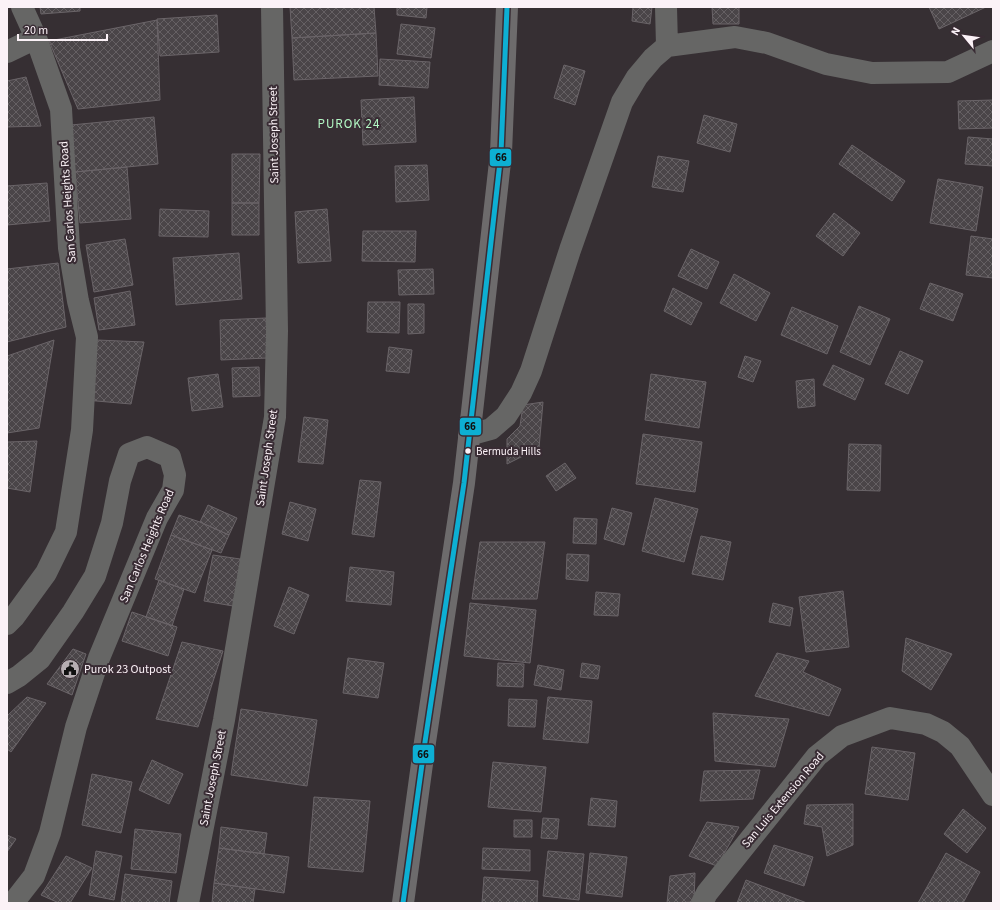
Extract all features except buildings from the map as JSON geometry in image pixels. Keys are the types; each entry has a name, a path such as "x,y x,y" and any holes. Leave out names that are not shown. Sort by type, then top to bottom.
{"highway":[{"path":"403,903 426,735 464,483 501,153 507,7"}],"street":[{"name":"San Carlos Heights Road","path":"7,624 14,617 46,573 66,532 82,430 87,343 69,248 61,109 36,38 22,7"},
{"name":"Saint Joseph Street","path":"188,903 224,720 275,417 277,331 272,7"},
{"path":"666,7 667,46"},
{"path":"7,52 36,38"},
{"path":"469,435 491,429 506,416 521,393 531,371 570,250 622,102 637,77 653,58 667,46 735,38 767,43 826,64 872,73 948,72 993,51"},
{"name":"San Carlos Heights Road","path":"7,683 19,676 40,659 73,612 95,576 112,523 120,481 129,454 147,447 170,457 175,475 173,490 157,518 99,658 76,727 50,833 34,876 13,903"},
{"name":"San Luis Extension Road","path":"702,903 707,893 817,756 842,736 890,718 926,724 943,732 960,746 993,795"}],"transit line":[{"name":"66","path":"403,903 425,742 464,483 501,153 507,7"}],"place":[{"name":"Bermuda Hills","path":"468,451"},
{"name":"Purok 23 Outpost","path":"70,669"}],"district":[{"name":"PUROK 24","path":"349,124"}]}
